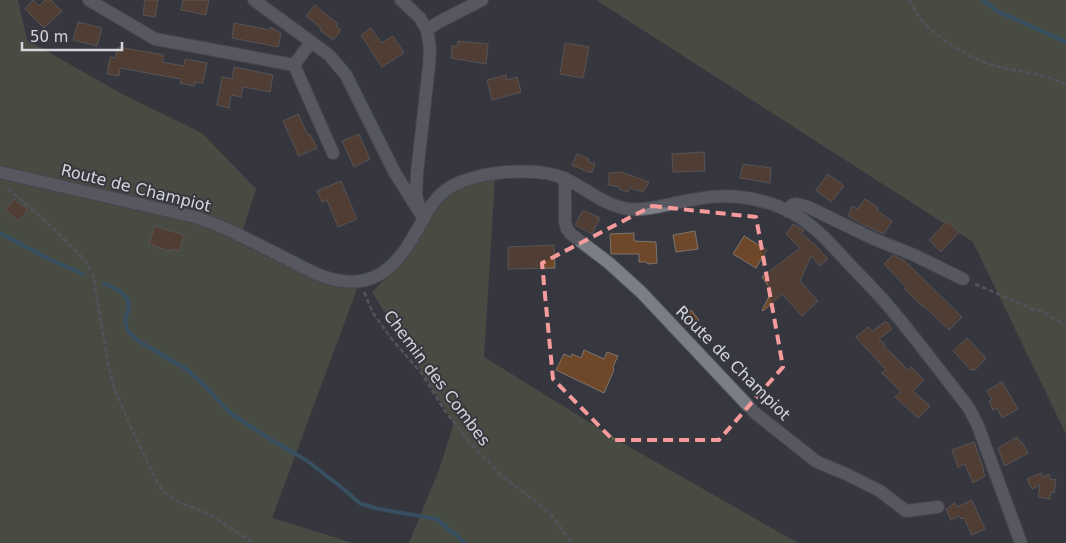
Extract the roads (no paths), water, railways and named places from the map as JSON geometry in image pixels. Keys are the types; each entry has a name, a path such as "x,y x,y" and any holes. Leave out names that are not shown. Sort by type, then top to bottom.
{"street":[{"path":"89,0 155,39 294,65"},
{"path":"254,0 329,55 346,75 395,173 424,219"},
{"path":"401,0 420,18 427,30 430,48 420,137 416,196 424,219"},
{"path":"427,30 482,0"},
{"path":"294,65 311,42"},
{"path":"294,65 333,153"},
{"name":"Route de Champiot","path":"2,178 10,176 154,206 196,217 225,228 328,279 343,282 360,281 375,277 391,266 405,250 433,202 440,194 468,180 492,174 516,172 549,174 565,178 600,199 628,209 656,207 720,196 740,197 766,202 787,210 820,233 891,309 969,408 978,426 1021,543"},
{"name":"Route de Champiot","path":"565,178 565,222 571,234 609,263 641,292 755,413 817,462 880,491 906,511 938,507"},
{"name":"Route de Champiot","path":"787,210 792,205 797,204 808,207 963,279"}],"waterway":[{"path":"982,0 997,11 1066,42"},
{"path":"0,233 49,259 83,274"},
{"path":"104,283 118,290 127,298 129,307 125,321 128,331 137,340 186,369 229,412 306,460 361,504 437,519 465,543"}]}
